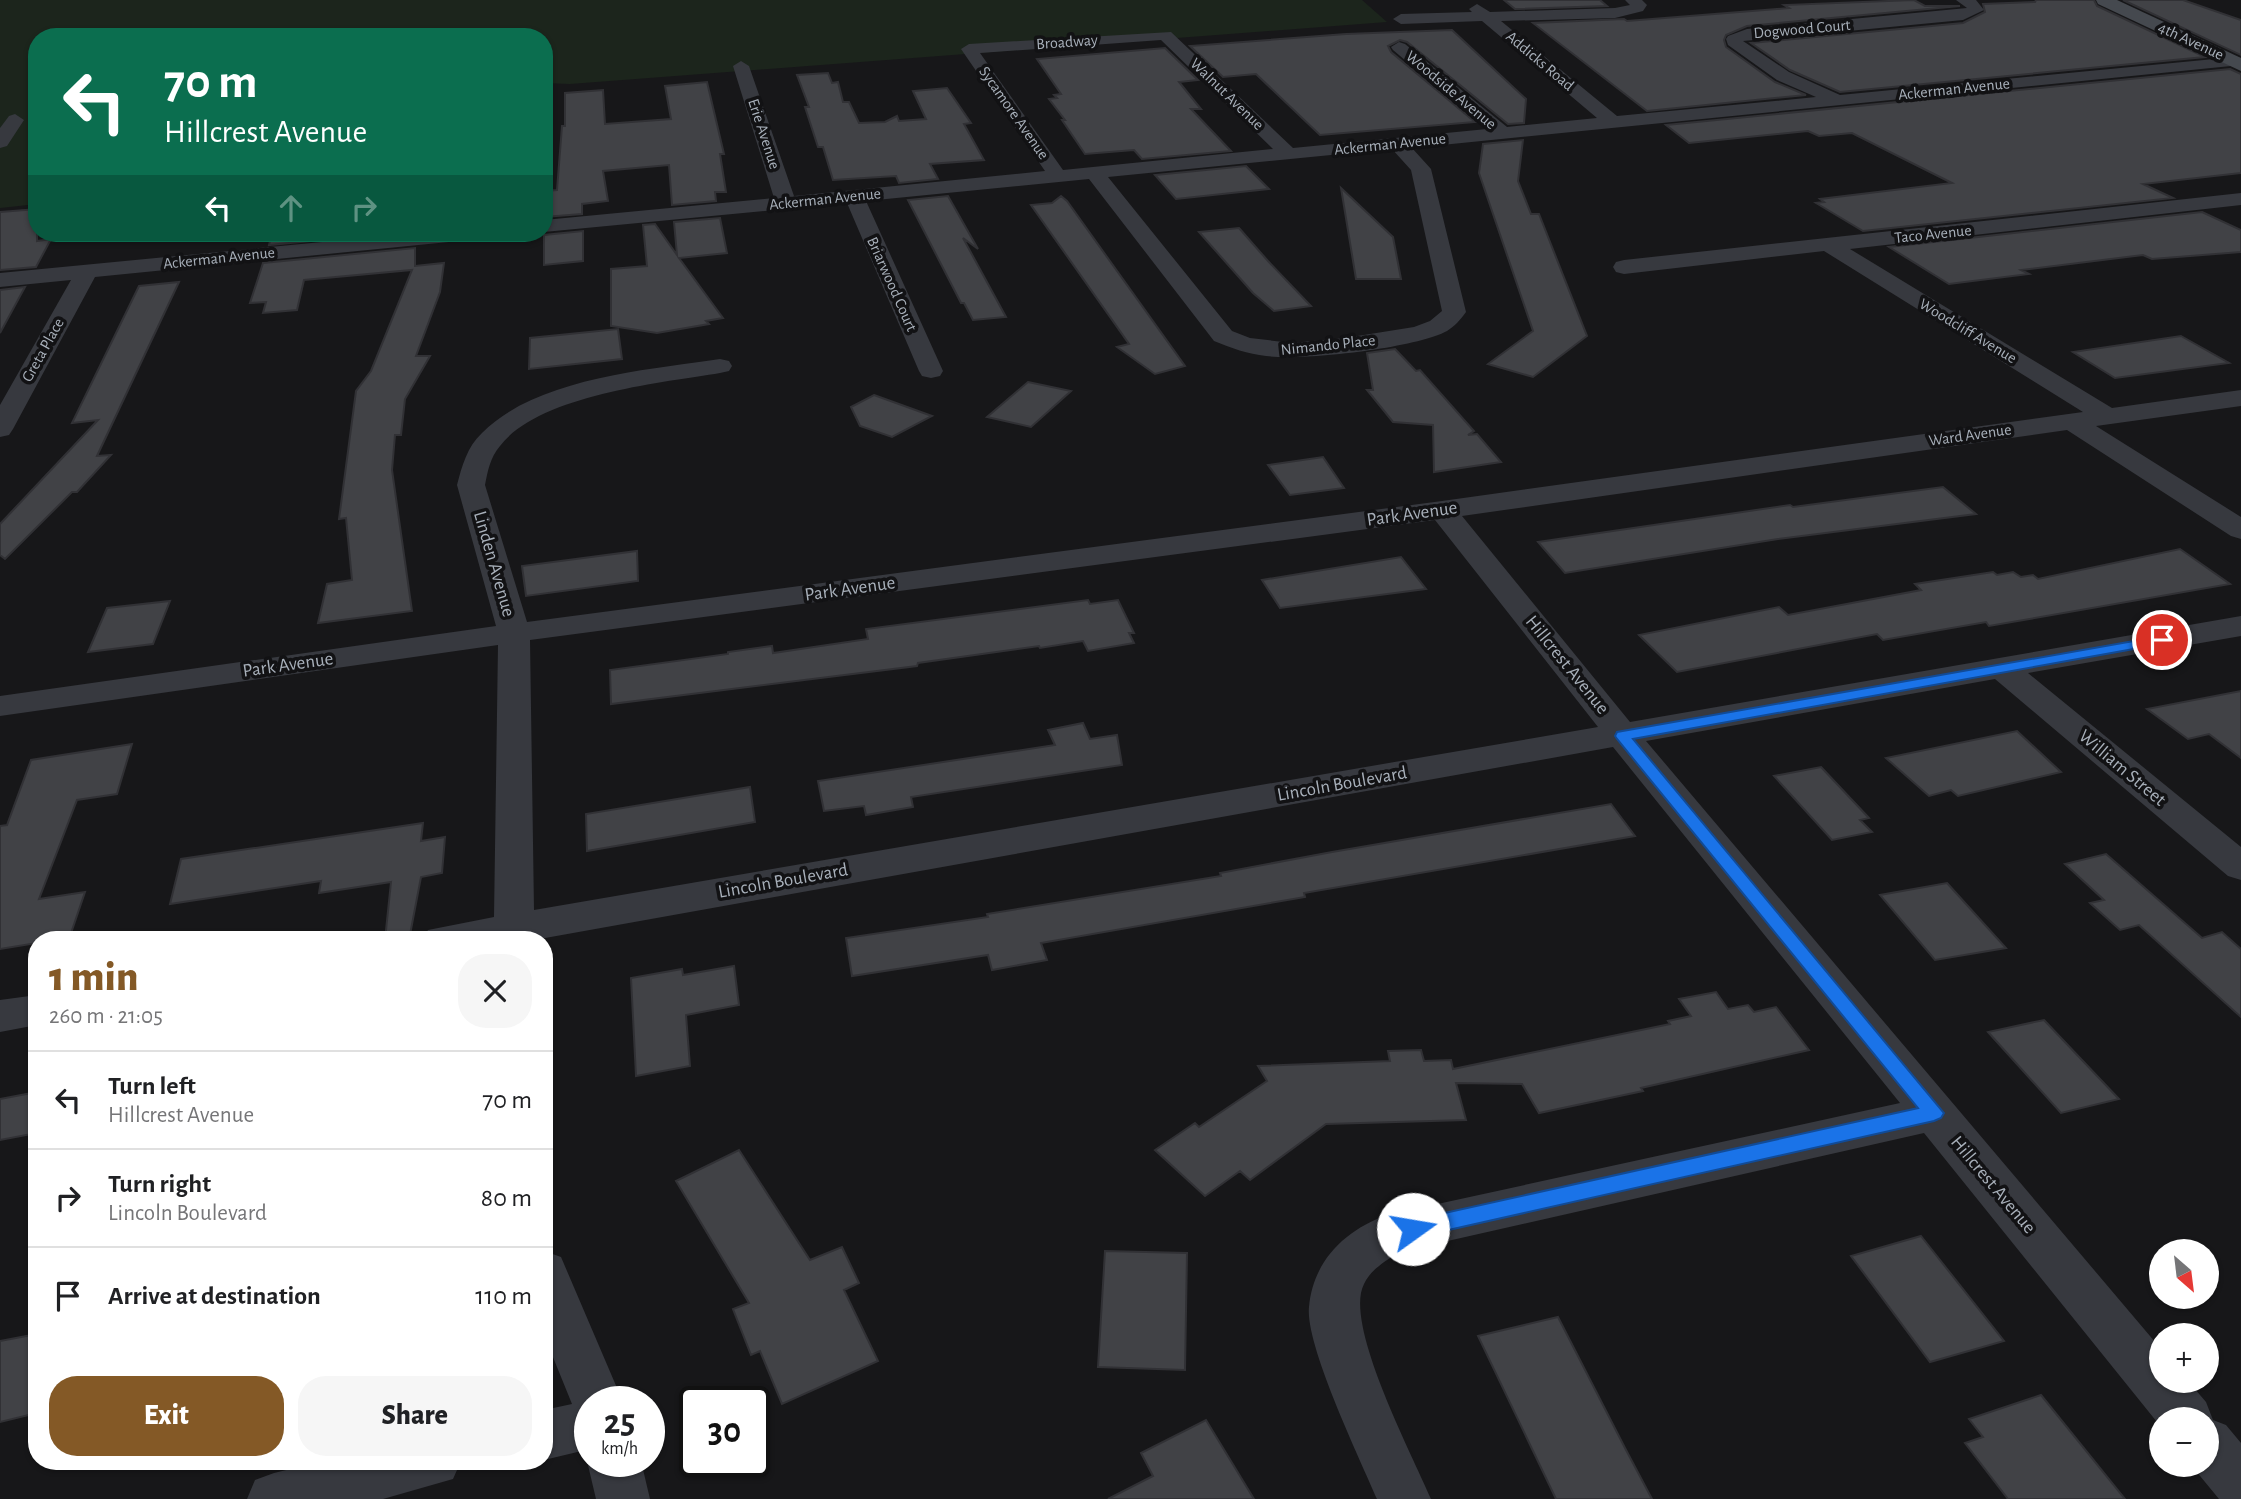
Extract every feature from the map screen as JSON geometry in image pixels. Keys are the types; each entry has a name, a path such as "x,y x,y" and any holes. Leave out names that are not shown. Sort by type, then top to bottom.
{"main road":[{"name":"4th Avenue","path":"2104,0 2238,63"}],"street":[{"name":"Addicks Road","path":"1465,0 1614,122"},
{"path":"1401,19 1625,12 1638,8 1639,5 1633,0"},
{"name":"Dogwood Court","path":"1837,101 1763,65 1734,42 1734,39 1747,34 1963,15 1976,10 1974,5 1964,0"},
{"path":"1854,12 1874,23"},
{"name":"Broadway","path":"970,49 1166,35"},
{"name":"Walnut Avenue","path":"1166,35 1289,154"},
{"name":"Woodside Avenue","path":"1399,47 1503,133"},
{"name":"Sycamore Avenue","path":"970,49 1058,176"},
{"name":"Ackerman Avenue","path":"553,225 2238,63"},
{"name":"Erie Avenue","path":"741,66 786,203"},
{"path":"0,142 15,120"},
{"name":"Nimando Place","path":"1094,173 1223,336 1251,348 1292,351 1418,334 1448,321 1454,312 1421,169 1397,143"},
{"name":"Briarwood Court","path":"854,196 931,371"},
{"name":"Taco Avenue","path":"1624,267 2241,199"},
{"name":"Ackerman Avenue","path":"0,279 87,271 209,251 344,242"},
{"name":"Woodcliff Avenue","path":"1829,245 2107,416"},
{"name":"Greta Place","path":"0,429 87,271"},
{"name":"Linden Avenue","path":"514,931 514,634 471,485 475,464 486,446 507,425 540,405 616,385 720,366"},
{"name":"Ward Avenue","path":"1700,473 2241,398"},
{"path":"2070,421 2241,530"},
{"name":"Park Avenue","path":"0,705 1700,473"},
{"name":"Hillcrest Avenue","path":"1442,510 1623,736 2177,1407"},
{"name":"Lincoln Boulevard","path":"531,931 2241,626"},
{"name":"William Street","path":"2003,668 2241,867"},
{"path":"0,1016 28,1011"},
{"path":"1404,1499 1341,1349 1333,1309 1340,1277 1360,1252 1387,1235 1934,1113"},
{"path":"553,1294 590,1386"},
{"path":"553,1433 574,1428"},
{"path":"2219,1458 2241,1485"},
{"path":"274,1499 396,1470"},
{"path":"618,1477 623,1499"}],"shaded area":[{"path":"0,0 1362,0 1387,22 570,84 553,83 553,28 28,28 28,205 0,208"}],"building":[{"path":"1504,0 1600,0 1607,6 1515,9"},
{"path":"1914,0 1925,6 1960,6 1747,26 1726,35 1726,47 1775,82 1806,95 1647,111 1533,23 1627,21 1789,8 1784,5"},
{"path":"2094,0 2097,6 2205,57 1840,92 1790,70 1751,43 1963,23 1985,12 1983,4"},
{"path":"2123,0 2183,0 2241,20 2241,55"},
{"path":"1452,30 1526,99 1524,123 1508,124 1407,42 1400,40 1388,46 1391,52 1475,122 1320,135 1256,74 1223,77 1190,46 1346,34"},
{"path":"1165,48 1198,80 1179,82 1201,109 1191,109 1231,151 1142,159 1134,150 1085,154 1049,99 1057,98 1054,95 1061,94 1037,59"},
{"path":"2230,69 2241,74 2241,173 2143,184 2173,198 1863,231 1816,203 1824,202 1820,199 1952,183 1852,133 1819,136 1808,131 1689,143 1666,125"},
{"path":"828,73 832,83 838,82 843,102 849,102 859,123 885,122 897,116 899,121 926,119 913,91 947,88 971,123 964,124 984,160 930,164 938,179 899,183 896,176 833,180 823,147 818,147 805,107 809,107 797,75"},
{"path":"707,82 724,154 720,154 726,192 715,192 716,201 672,205 669,165 603,171 608,201 582,204 582,214 553,216 553,190 557,190 562,126 565,126 565,93 603,90 605,124 671,119 665,86"},
{"path":"1523,140 1518,181 1531,214 1539,214 1587,336 1533,377 1488,364 1533,331 1479,173 1483,144"},
{"path":"1246,166 1269,189 1176,199 1155,175"},
{"path":"1341,188 1393,237 1401,279 1356,279"},
{"path":"948,196 978,249 963,238 1006,317 973,320 964,303 961,303 908,200"},
{"path":"1061,196 1185,366 1155,374 1117,347 1129,344 1031,205 1052,203"},
{"path":"28,210 28,242 49,242 36,267 0,270 0,212"},
{"path":"2202,212 2241,230 2241,252 2152,259 2143,255 2021,270 2029,274 1949,284 1889,247"},
{"path":"720,218 727,253 679,258 723,318 706,321 709,324 657,333 611,326 611,269 647,266 643,225 655,224 677,255 674,222"},
{"path":"1239,228 1311,306 1274,311 1253,293 1199,232"},
{"path":"583,231 583,261 544,265 544,242 553,242 553,234"},
{"path":"270,242 300,242 269,245"},
{"path":"415,248 415,266 444,263 440,292 416,356 430,356 405,399 401,435 395,435 392,470 412,611 318,623 327,584 352,580 346,518 339,519 356,391 371,371 412,270 304,280 297,310 263,313 266,302 250,303 263,263"},
{"path":"179,282 97,456 111,455 77,492 72,492 5,559 0,555 0,524 98,420 72,423 139,286"},
{"path":"25,287 0,333 0,290"},
{"path":"618,329 622,359 529,369 530,338"},
{"path":"2181,336 2229,363 2115,378 2073,352"},
{"path":"1395,349 1416,371 1420,370 1474,431 1468,435 1477,434 1501,462 1434,472 1433,425 1393,422 1367,390 1373,390 1367,353"},
{"path":"1028,382 1071,391 1031,427 987,417"},
{"path":"874,395 932,416 892,437 860,426 851,407"},
{"path":"1323,457 1344,488 1290,495 1268,465"},
{"path":"1943,487 1976,514 1778,539 1565,573 1538,542 1790,505 1793,507"},
{"path":"2180,549 2230,584 1989,626 1986,622 1883,640 1877,634 1677,672 1639,635 1779,607 1788,615 1921,590 1915,584 1993,572 1997,575 2013,572 2021,577 2033,575 2038,579"},
{"path":"637,551 638,581 526,596 522,566"},
{"path":"1401,557 1426,589 1280,608 1262,580"},
{"path":"1088,600 1090,604 1118,600 1134,633 1129,633 1134,643 1088,651 1083,641 1040,648 1039,646 918,663 917,666 611,704 610,670 772,646 773,653 868,639 866,629"},
{"path":"170,601 153,644 88,652 107,608"},
{"path":"2241,691 2241,758 2209,734 2188,739 2147,709"},
{"path":"1083,723 1090,739 1117,735 1122,765 911,797 913,807 866,815 864,806 824,811 818,781 1055,745 1048,730"},
{"path":"2017,731 2061,772 1958,796 1951,790 1929,796 1886,758"},
{"path":"132,744 117,794 77,800 39,899 85,892 72,931 28,931 28,944 0,949 0,826 7,825 31,760"},
{"path":"1821,767 1869,818 1860,820 1872,832 1832,840 1774,776"},
{"path":"750,787 755,822 587,851 586,814"},
{"path":"1611,804 1635,836 1304,893 1305,897 1041,943 1047,960 992,970 988,955 852,976 846,938 988,917 987,914 1221,876 1220,873 1332,852"},
{"path":"423,823 421,841 445,837 442,873 421,877 411,931 386,931 391,882 319,893 321,881 170,904 181,859"},
{"path":"2106,854 2202,938 2222,932 2241,949 2241,1017 2139,925 2120,930 2090,903 2104,900 2065,864"},
{"path":"1947,883 2006,948 1935,960 1880,895"},
{"path":"734,966 739,1005 686,1015 690,1066 636,1076 631,978 682,969 683,975"},
{"path":"1716,992 1728,1009 1748,1005 1754,1012 1776,1007 1809,1050 1641,1088 1643,1091 1539,1113 1522,1084 1456,1083 1466,1120 1326,1124 1250,1180 1240,1171 1205,1196 1155,1150 1195,1123 1199,1127 1267,1081 1258,1066 1390,1061 1388,1051 1421,1050 1424,1061 1451,1060 1453,1069 1670,1024 1668,1021 1691,1016 1679,999"},
{"path":"2044,1020 2119,1099 2061,1113 1988,1032"},
{"path":"28,1094 28,1135 0,1140 0,1099"},
{"path":"739,1150 810,1260 842,1247 859,1283 844,1290 878,1361 782,1404 760,1351 751,1355 733,1309 749,1303 676,1181"},
{"path":"1921,1236 2004,1341 1930,1362 1851,1256"},
{"path":"1105,1251 1187,1253 1185,1370 1098,1367"},
{"path":"1558,1317 1652,1499 1556,1499 1478,1336"},
{"path":"28,1336 28,1415 0,1422 0,1341"},
{"path":"2041,1395 2125,1499 2008,1499 1965,1443 1983,1437 1969,1419"},
{"path":"1206,1420 1254,1499 1108,1499 1153,1476 1141,1453"}],"route":[{"path":"1413,1229 1934,1113 1623,736 2162,640"}]}
